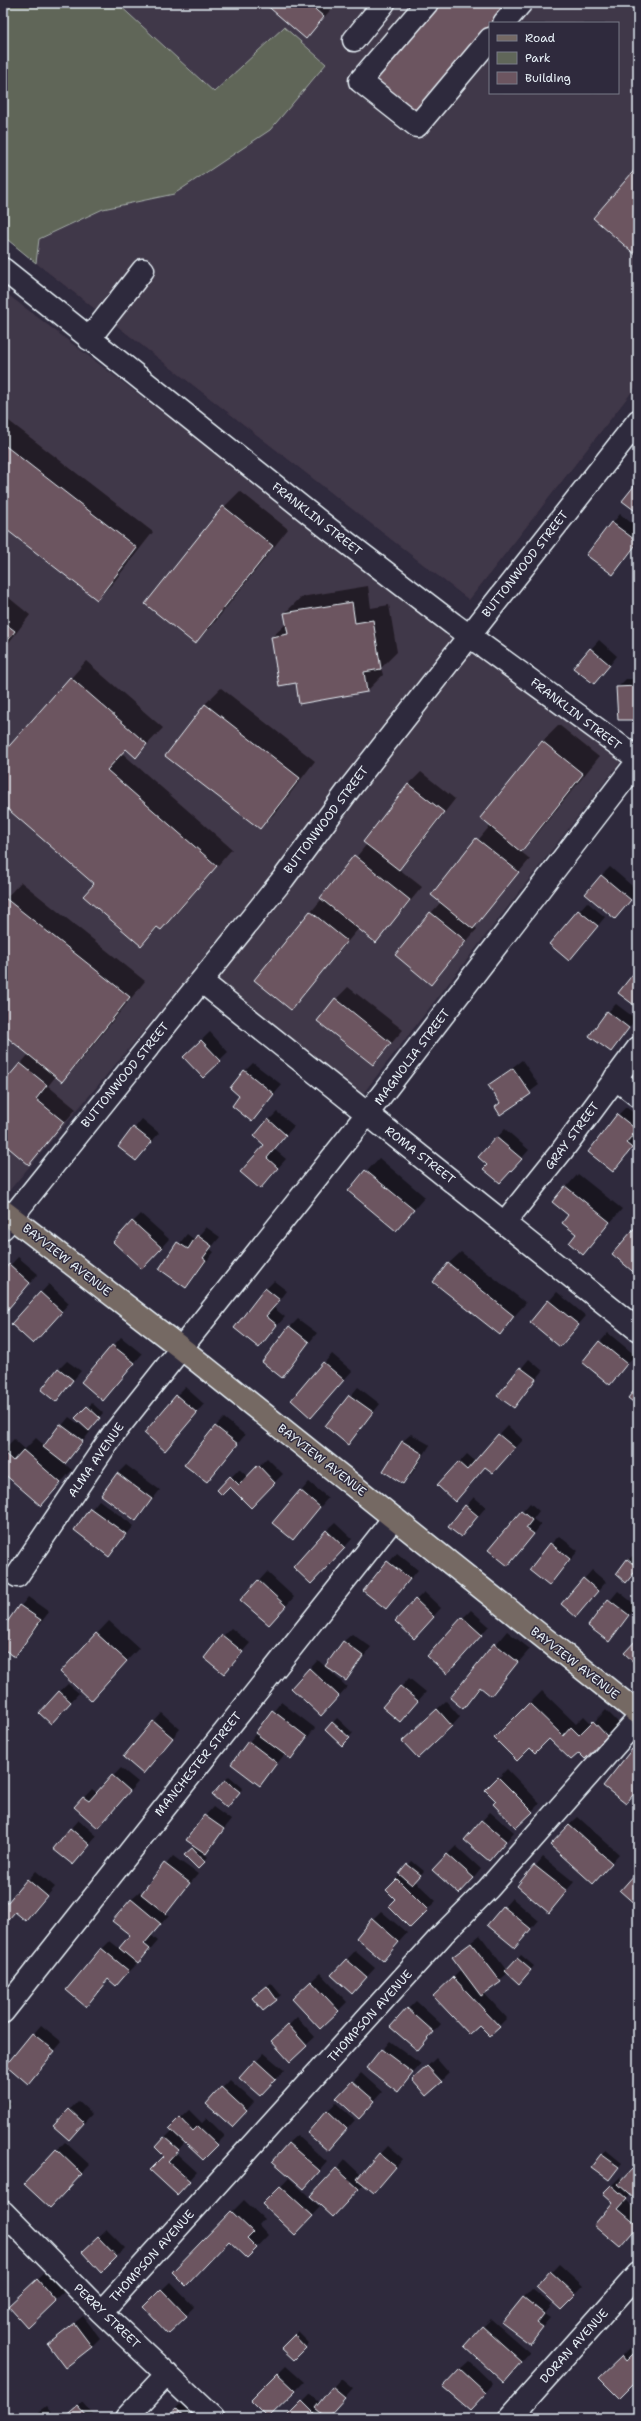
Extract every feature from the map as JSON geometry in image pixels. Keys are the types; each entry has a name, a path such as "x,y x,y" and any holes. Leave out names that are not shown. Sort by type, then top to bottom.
{"main road":[{"name":"BAYVIEW AVENUE","path":"6,1219 181,1348 638,1713"}],"street":[{"path":"354,40 384,3"},
{"path":"427,3 360,81 417,126 489,40"},
{"path":"505,22 521,3"},
{"name":"FRANKLIN STREET","path":"3,269 329,529 638,760"},
{"path":"89,339 143,270"},
{"name":"BUTTONWOOD STREET","path":"6,1219 201,981 283,878 350,788 638,421"},
{"name":"MAGNOLIA STREET","path":"181,1348 367,1114 638,760"},
{"name":"ROMA STREET","path":"201,981 505,1222 638,1330"},
{"name":"GRAY STREET","path":"505,1222 561,1152 638,1048"},
{"path":"615,1078 638,1096"},
{"name":"ALMA AVENUE","path":"17,1576 114,1433 181,1348"},
{"name":"MANCHESTER STREET","path":"3,2012 394,1518"},
{"name":"THOMPSON AVENUE","path":"101,2312 443,1934 488,1889 638,1719"},
{"name":"PERRY STREET","path":"3,2212 101,2312 213,2418"},
{"name":"DORAN AVENUE","path":"510,2418 638,2274"},
{"path":"126,2418 167,2374"}],"shaded area":[{"path":"117,3 638,3 638,384 469,600 36,263 39,239 103,209 174,194 326,65 284,28 214,92"},
{"path":"3,291 621,761 358,1100 191,975 3,1198"}],"green space":[{"path":"3,3 117,3 214,92 284,27 326,64 270,130 174,194 103,209 39,239 36,263 3,236"}],"building":[{"path":"264,3 308,3 324,17 306,39"},
{"path":"440,3 509,3 493,22 489,22 489,27 412,117 372,83"},
{"path":"638,166 638,257 593,218"},
{"path":"3,444 137,548 97,600 3,527"},
{"path":"638,481 638,513 622,501"},
{"path":"223,506 273,546 195,644 145,604"},
{"path":"611,522 638,542 613,575 586,555"},
{"path":"352,602 355,623 373,620 381,669 364,672 367,692 299,704 296,683 279,686 271,637 288,634 284,613"},
{"path":"3,622 15,631 3,647"},
{"path":"590,648 610,665 594,684 573,668"},
{"path":"70,677 147,744 136,758 126,749 107,770 217,866 161,930 157,927 141,946 83,896 94,884 3,805 3,753"},
{"path":"638,686 638,720 618,720 616,687"},
{"path":"205,704 300,778 260,829 165,756"},
{"path":"542,741 583,774 521,852 480,818"},
{"path":"408,784 444,812 399,870 363,842"},
{"path":"476,838 519,872 473,929 431,895"},
{"path":"354,855 410,900 376,943 320,898"},
{"path":"601,875 631,900 615,919 585,894"},
{"path":"5,898 130,997 62,1082 3,1034"},
{"path":"578,910 598,926 569,961 549,944"},
{"path":"310,911 347,941 291,1010 254,980"},
{"path":"430,912 466,941 431,985 395,955"},
{"path":"633,974 638,978 638,1008 618,993"},
{"path":"335,998 391,1043 373,1065 317,1021"},
{"path":"607,1011 629,1028 611,1052 589,1036"},
{"path":"201,1040 221,1061 203,1078 183,1057"},
{"path":"20,1063 47,1085 36,1099 64,1122 29,1165 3,1143 3,1083"},
{"path":"513,1068 531,1094 500,1115 495,1107 500,1103 488,1085"},
{"path":"244,1070 274,1094 252,1122 232,1106 239,1096 230,1088"},
{"path":"617,1114 637,1130 626,1143 632,1148 613,1172 588,1152"},
{"path":"268,1119 286,1135 267,1158 278,1168 260,1189 240,1172 264,1145 254,1136"},
{"path":"133,1127 152,1142 136,1161 118,1147"},
{"path":"496,1137 522,1159 500,1183 483,1169 487,1165 478,1157"},
{"path":"365,1170 414,1210 396,1231 348,1191"},
{"path":"565,1186 610,1222 583,1255 569,1243 576,1234 562,1223 568,1215 552,1202"},
{"path":"132,1221 162,1248 142,1269 113,1242"},
{"path":"638,1224 638,1276 612,1254"},
{"path":"197,1235 212,1246 203,1258 206,1260 186,1288 159,1269 177,1242 188,1249"},
{"path":"448,1263 514,1316 500,1335 433,1282"},
{"path":"9,1264 30,1283 3,1315 3,1271"},
{"path":"265,1288 280,1300 266,1316 277,1325 259,1348 234,1328"},
{"path":"40,1292 62,1312 33,1344 11,1324"},
{"path":"548,1300 579,1325 560,1347 530,1322"},
{"path":"289,1326 309,1342 282,1378 262,1362"},
{"path":"599,1341 627,1364 610,1385 582,1362"},
{"path":"112,1345 135,1363 103,1401 81,1382"},
{"path":"323,1362 344,1380 311,1418 291,1400"},
{"path":"520,1367 536,1379 514,1408 497,1396"},
{"path":"58,1368 73,1380 56,1402 41,1390"},
{"path":"638,1385 638,1406 628,1398"},
{"path":"176,1395 197,1413 165,1451 144,1433"},
{"path":"349,1395 373,1412 348,1445 325,1426"},
{"path":"87,1406 100,1418 89,1431 75,1418"},
{"path":"60,1424 83,1441 65,1464 43,1447"},
{"path":"215,1426 238,1444 207,1482 184,1465"},
{"path":"498,1434 515,1448 493,1473 485,1467 455,1502 437,1485 458,1462 467,1470"},
{"path":"402,1441 423,1454 403,1484 383,1471"},
{"path":"23,1450 61,1483 41,1506 3,1473 3,1452 13,1461"},
{"path":"258,1465 275,1483 251,1508 230,1487 222,1495 217,1490 230,1476 239,1485"},
{"path":"117,1473 152,1499 136,1521 101,1495"},
{"path":"300,1490 320,1507 293,1540 272,1523"},
{"path":"465,1505 478,1516 461,1537 448,1527"},
{"path":"90,1508 126,1534 109,1557 74,1530"},
{"path":"521,1511 532,1520 526,1528 534,1534 508,1566 488,1550"},
{"path":"326,1530 345,1548 311,1584 293,1567"},
{"path":"550,1543 570,1559 549,1586 529,1570"},
{"path":"627,1559 638,1568 626,1583 616,1574"},
{"path":"387,1561 410,1579 386,1609 363,1591"},
{"path":"583,1578 598,1591 576,1617 561,1604"},
{"path":"258,1580 286,1606 269,1625 240,1600"},
{"path":"415,1599 434,1617 414,1639 395,1621"},
{"path":"608,1599 629,1615 609,1642 588,1626"},
{"path":"19,1605 41,1620 15,1657 3,1649 3,1628"},
{"path":"462,1617 482,1635 447,1674 427,1656"},
{"path":"96,1633 127,1661 91,1701 60,1672"},
{"path":"222,1635 243,1652 224,1674 204,1658"},
{"path":"638,1638 638,1666 624,1653"},
{"path":"343,1641 363,1656 346,1681 325,1666"},
{"path":"494,1643 518,1662 491,1696 480,1687 463,1709 450,1698"},
{"path":"309,1668 339,1696 321,1716 291,1688"},
{"path":"400,1686 418,1701 400,1722 382,1707"},
{"path":"59,1691 71,1702 51,1724 39,1713"},
{"path":"529,1703 563,1736 571,1727 579,1735 593,1721 607,1736 585,1759 579,1753 571,1760 549,1739 535,1753 530,1748 517,1761 494,1738"},
{"path":"437,1709 452,1726 418,1758 402,1741"},
{"path":"272,1710 307,1737 291,1759 255,1733"},
{"path":"153,1721 173,1738 143,1774 123,1757"},
{"path":"332,1722 350,1738 342,1746 325,1730"},
{"path":"248,1741 277,1763 260,1786 231,1764"},
{"path":"632,1749 638,1754 638,1788 626,1804 603,1786"},
{"path":"112,1775 130,1791 98,1828 74,1807 83,1797 89,1801"},
{"path":"498,1777 533,1812 516,1828 493,1804 496,1801 485,1790"},
{"path":"225,1780 240,1792 227,1808 212,1795"},
{"path":"204,1815 224,1829 206,1854 186,1840"},
{"path":"481,1820 506,1841 489,1861 464,1840"},
{"path":"569,1825 612,1863 593,1884 550,1845"},
{"path":"70,1828 90,1845 73,1865 53,1849"},
{"path":"192,1848 205,1862 198,1869 184,1855"},
{"path":"447,1854 474,1878 459,1894 432,1870"},
{"path":"164,1863 190,1883 166,1914 141,1894"},
{"path":"407,1864 421,1875 412,1885 399,1874"},
{"path":"534,1865 567,1891 549,1913 517,1886"},
{"path":"635,1874 638,1877 637,1906 620,1891"},
{"path":"27,1879 47,1896 26,1921 15,1912 3,1926 3,1908"},
{"path":"397,1879 428,1910 410,1928 388,1906 395,1899 386,1890"},
{"path":"131,1899 161,1924 144,1944 150,1949 138,1964 119,1948 130,1935 112,1921"},
{"path":"503,1906 531,1929 515,1948 487,1925"},
{"path":"372,1918 399,1942 383,1961 356,1938"},
{"path":"471,1943 501,1982 481,1996 452,1957"},
{"path":"101,1948 129,1971 116,1986 108,1979 86,2007 66,1990"},
{"path":"517,1958 531,1970 519,1984 505,1971"},
{"path":"346,1959 367,1977 352,1994 331,1975"},
{"path":"453,1977 500,2027 490,2036 480,2026 470,2035 433,1996"},
{"path":"311,1981 339,2011 320,2029 292,1999"},
{"path":"267,1986 277,2000 263,2011 252,1998"},
{"path":"407,2008 434,2032 418,2051 390,2027"},
{"path":"288,2025 307,2046 290,2062 271,2041"},
{"path":"32,2033 55,2051 28,2084 6,2065"},
{"path":"381,2049 413,2073 398,2092 366,2068"},
{"path":"255,2060 276,2079 260,2096 239,2078"},
{"path":"427,2066 442,2082 426,2096 412,2080"},
{"path":"352,2081 375,2101 359,2119 336,2098"},
{"path":"221,2087 247,2111 232,2127 206,2104"},
{"path":"69,2109 84,2123 69,2140 53,2126"},
{"path":"327,2110 347,2129 328,2151 307,2133"},
{"path":"180,2117 193,2131 198,2126 218,2145 203,2160 169,2128"},
{"path":"164,2137 179,2150 168,2162 190,2181 177,2195 150,2170 164,2156 155,2147"},
{"path":"288,2143 320,2171 304,2189 272,2161"},
{"path":"56,2149 82,2174 50,2208 24,2184"},
{"path":"379,2153 396,2167 374,2193 357,2179"},
{"path":"601,2154 619,2167 609,2180 591,2167"},
{"path":"336,2168 359,2189 333,2217 310,2196"},
{"path":"632,2169 638,2174 638,2202 618,2184"},
{"path":"611,2185 627,2199 618,2209 638,2226 620,2247 594,2225 613,2202 603,2193"},
{"path":"280,2186 313,2216 295,2235 262,2204"},
{"path":"231,2211 253,2232 247,2238 257,2248 247,2258 229,2241 186,2286 172,2272"},
{"path":"98,2237 117,2257 101,2273 82,2252"},
{"path":"550,2271 576,2295 561,2310 536,2287"},
{"path":"37,2279 56,2301 28,2328 8,2306"},
{"path":"161,2289 187,2316 168,2334 143,2307"},
{"path":"523,2297 544,2314 537,2323 543,2327 530,2344 502,2323"},
{"path":"74,2323 92,2347 65,2368 47,2344"},
{"path":"482,2326 522,2362 504,2383 464,2346"},
{"path":"294,2335 306,2348 294,2360 281,2348"},
{"path":"638,2349 638,2379 619,2398 599,2378 622,2356 626,2361"},
{"path":"460,2369 486,2393 470,2410 443,2387"},
{"path":"277,2373 296,2391 268,2418 250,2400"},
{"path":"332,2387 345,2398 327,2418 315,2408"},
{"path":"302,2401 319,2418 285,2418"},
{"path":"77,2406 88,2418 63,2418"},
{"path":"176,2409 184,2418 166,2418"},
{"path":"37,2414 40,2418 32,2418"}]}
